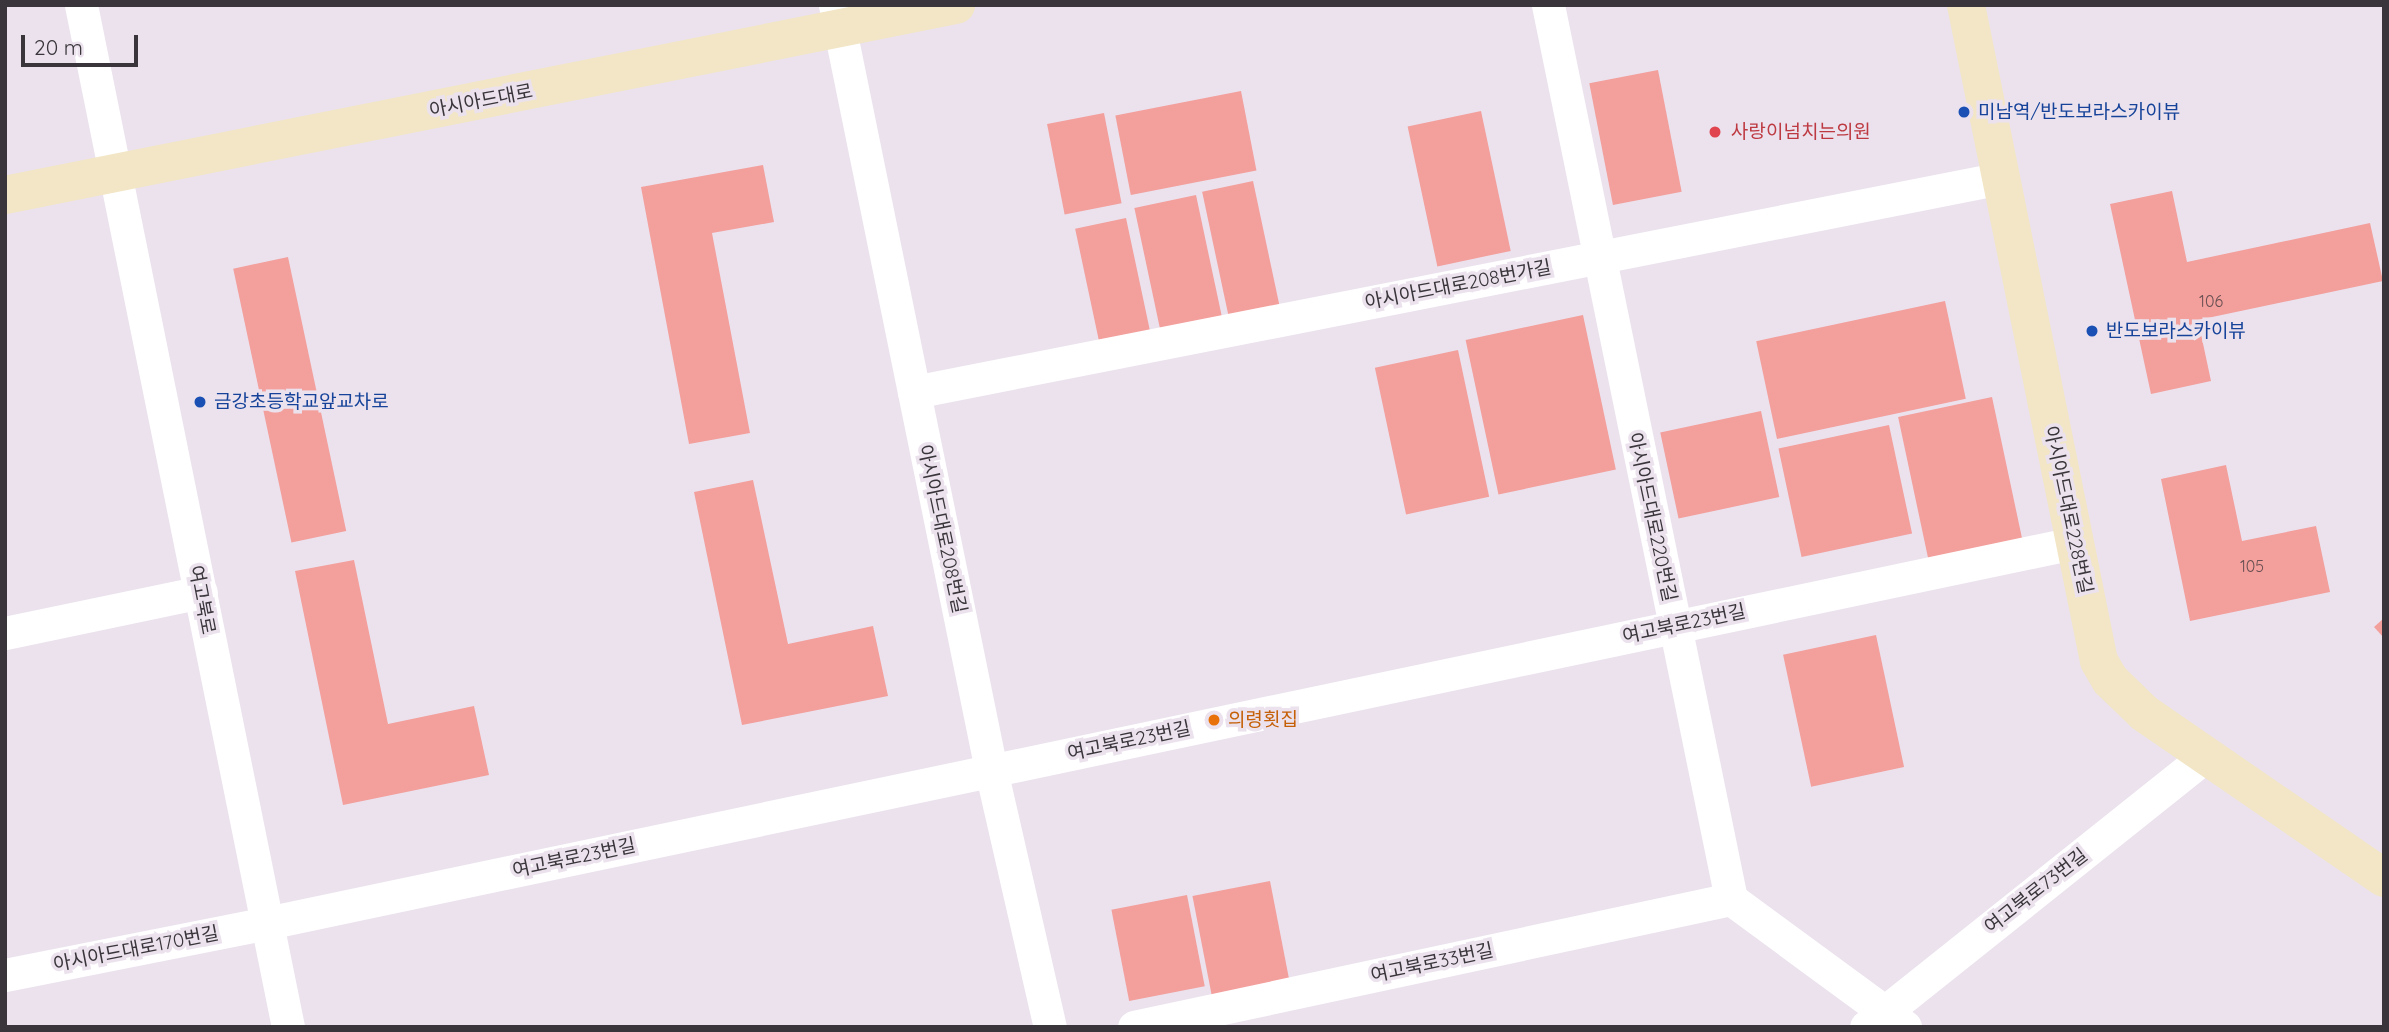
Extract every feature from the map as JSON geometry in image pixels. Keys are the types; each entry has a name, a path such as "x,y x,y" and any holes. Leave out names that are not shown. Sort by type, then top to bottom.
{"street":[{"name":"여고북로","path":"81,5 288,1027"},
{"name":"아시아드대로","path":"5,195 838,17 956,5"},
{"name":"아시아드대로220번길","path":"1548,5 1731,899"},
{"name":"아시아드대로228번길","path":"1966,5 2099,662 2110,680 2144,713 2384,878"},
{"name":"아시아드대로208번길","path":"838,17 991,771 1050,1027"},
{"name":"아시아드대로208번가길","path":"914,393 2002,178"},
{"name":"여고북로23번길","path":"267,923 2074,542"},
{"path":"5,633 201,592"},
{"name":"여고북로73번길","path":"1885,1022 2206,756"},
{"path":"1731,899 1885,1022"},
{"name":"여고북로33번길","path":"1134,1027 1731,899"},
{"name":"아시아드대로170번길","path":"5,975 267,923"}],"building":[{"path":"1658,70 1682,192 1613,205 1589,83"},
{"path":"1241,91 1256,171 1131,195 1115,115"},
{"path":"1481,111 1511,251 1437,266 1408,127"},
{"path":"1104,113 1122,203 1065,214 1047,124"},
{"path":"763,165 774,222 712,233 750,433 689,444 641,187"},
{"path":"1253,181 1282,316 1231,327 1202,192"},
{"path":"2172,191 2187,262 2370,223 2383,281 2198,320 2211,381 2151,394 2110,204"},
{"path":"1196,195 1224,326 1162,339 1134,208"},
{"path":"1126,218 1155,353 1104,364 1075,229"},
{"path":"288,257 346,531 291,543 233,269"},
{"path":"1945,301 1966,399 1777,439 1756,341"},
{"path":"1583,315 1616,470 1498,494 1466,340"},
{"path":"1458,350 1489,497 1406,514 1375,368"},
{"path":"1992,397 2025,554 1931,573 1898,417"},
{"path":"1761,411 1779,497 1679,518 1660,432"},
{"path":"1889,425 1912,534 1802,557 1778,448"},
{"path":"2226,465 2242,541 2316,526 2330,592 2190,621 2161,479"},
{"path":"753,480 788,644 873,626 888,696 742,725 694,492"},
{"path":"354,560 388,724 474,706 489,775 343,805 295,571"},
{"path":"2384,618 2384,638 2374,627"},
{"path":"1876,635 1904,767 1811,787 1783,655"},
{"path":"1270,881 1290,982 1212,997 1192,896"},
{"path":"1187,895 1205,986 1129,1001 1111,910"}],"place":[{"name":"미남역/반도보라스카이뷰","path":"1964,112"},
{"name":"사랑이넘치는의원","path":"1715,132"},
{"name":"반도보라스카이뷰","path":"2092,331"},
{"name":"금강초등학교앞교차로","path":"200,402"},
{"name":"의령횟집","path":"1214,720"}]}
